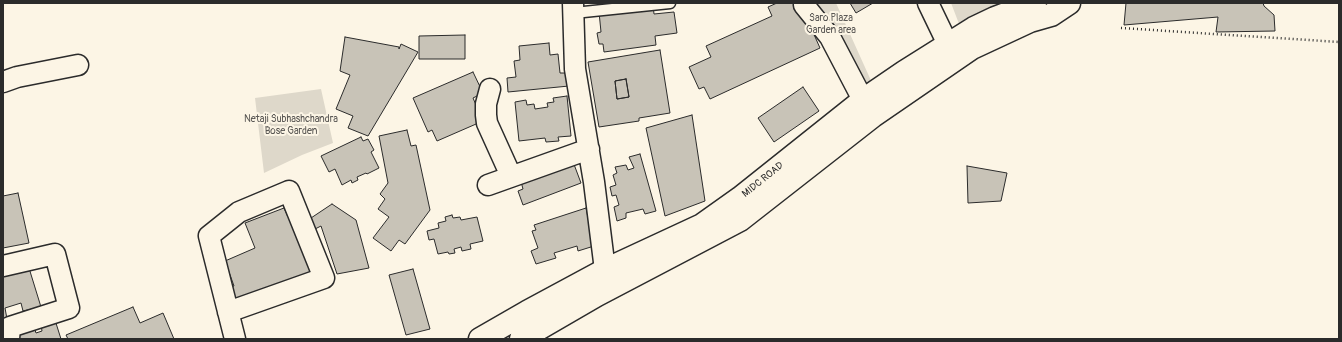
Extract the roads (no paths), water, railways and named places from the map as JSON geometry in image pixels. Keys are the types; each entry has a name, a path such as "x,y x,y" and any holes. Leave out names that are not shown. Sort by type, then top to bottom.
{"street":[{"path":"928,3 952,51 972,48 1023,24 1051,15 1069,3"},
{"name":"MIDC ROAD","path":"480,339 528,327 609,279 667,250 702,225 736,212 868,108 952,51 995,18 1035,3"},
{"path":"804,4 830,37 868,108"},
{"path":"574,8 580,177"},
{"path":"3,82 17,76 78,64"},
{"path":"490,89 486,104 487,123 511,176"},
{"path":"488,185 580,152"},
{"path":"580,152 594,182 609,279"},
{"path":"228,312 324,278 289,191 239,212 209,236 228,312 235,339"},
{"path":"3,266 55,254 68,308 10,327 9,339"}],"lane":[{"path":"574,8 670,3"}],"park label":[{"name":"Saro Plaza Garden area","path":"831,24"},
{"name":"Netaji Subhashchandra Bose Garden","path":"291,124"}]}
